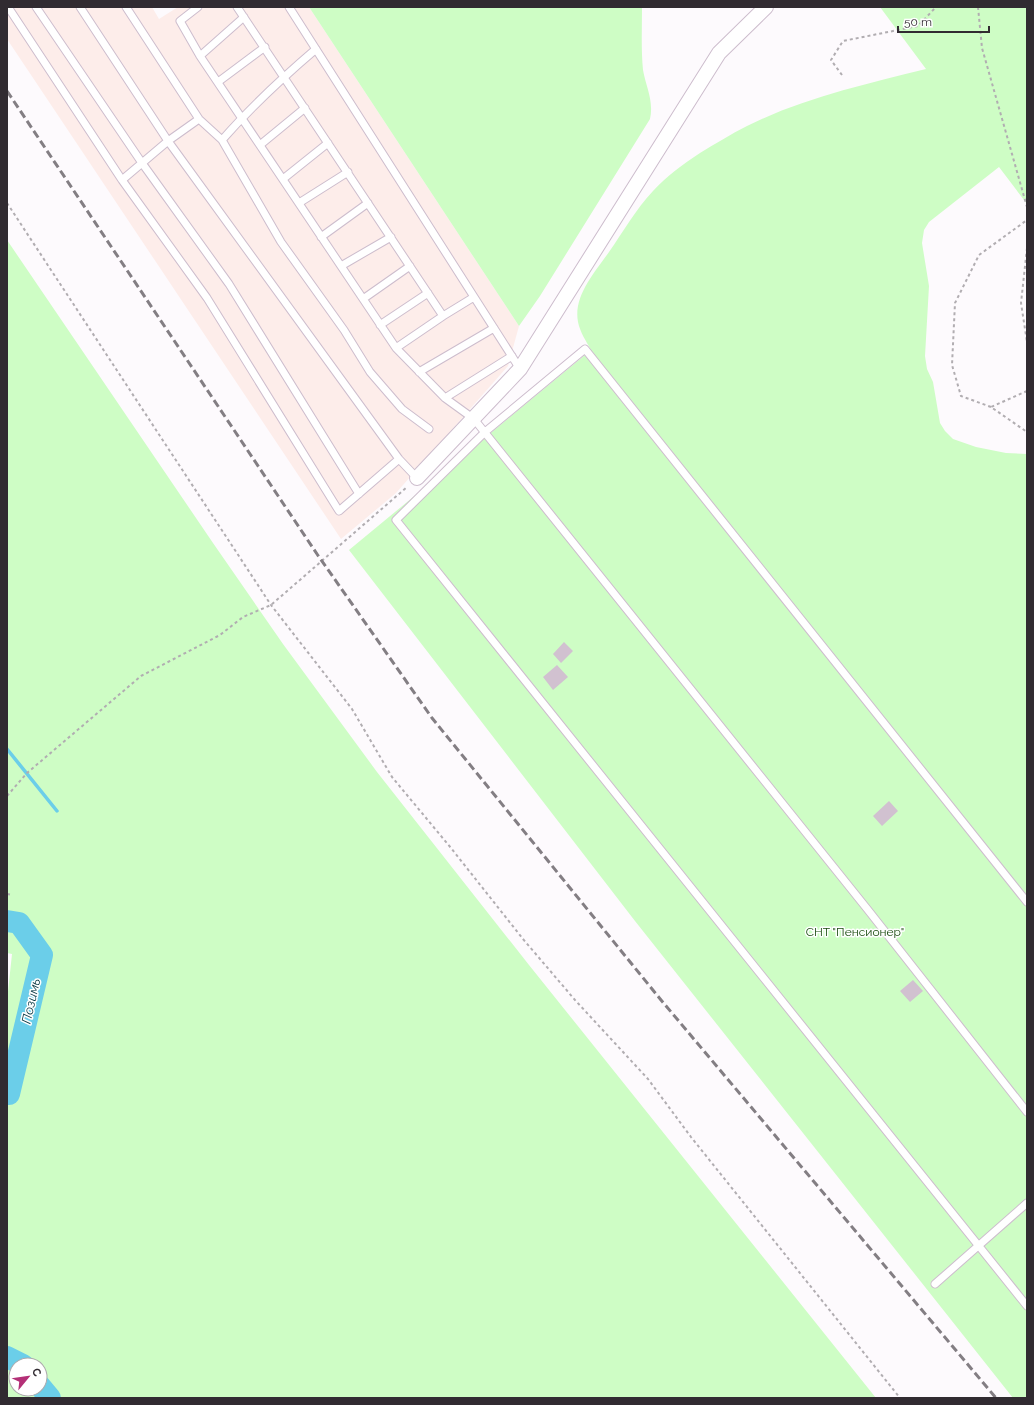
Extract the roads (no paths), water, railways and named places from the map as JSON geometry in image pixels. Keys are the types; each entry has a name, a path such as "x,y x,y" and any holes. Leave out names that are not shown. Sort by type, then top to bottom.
{"street":[{"path":"417,478 520,369 719,53 766,7"}],"lane":[{"path":"8,7 122,180 207,298 339,511 399,459"},
{"path":"36,7 142,164 229,284 359,494"},
{"path":"80,7 168,141 399,459 417,478"},
{"path":"126,7 199,119 222,140 281,242 344,330 370,372 402,409 428,429"},
{"path":"198,7 180,21 200,56 396,348 445,398 474,418 868,910 1027,1112"},
{"path":"237,7 443,316"},
{"path":"289,7 520,369"},
{"path":"200,56 244,17"},
{"path":"218,82 265,48"},
{"path":"222,140 284,76 316,49"},
{"path":"260,145 305,108"},
{"path":"122,180 168,141 199,119"},
{"path":"283,179 328,143"},
{"path":"299,203 348,172"},
{"path":"321,237 368,203"},
{"path":"341,266 391,237"},
{"path":"363,299 410,266"},
{"path":"380,325 428,293"},
{"path":"396,348 474,297"},
{"path":"419,372 494,328"},
{"path":"1027,902 586,349 485,432 396,520 1027,1306"},
{"path":"445,398 512,356"},
{"path":"935,1284 1027,1203"}],"waterway":[{"path":"7,749 57,811"},
{"name":"Позимь","path":"7,921 19,923 42,955 9,1094 7,1094"}],"railway":[{"path":"7,91 317,554 432,718 661,1000 996,1398"}],"park label":[{"name":"СНТ \"Пенсионер\"","path":"855,932"}]}
